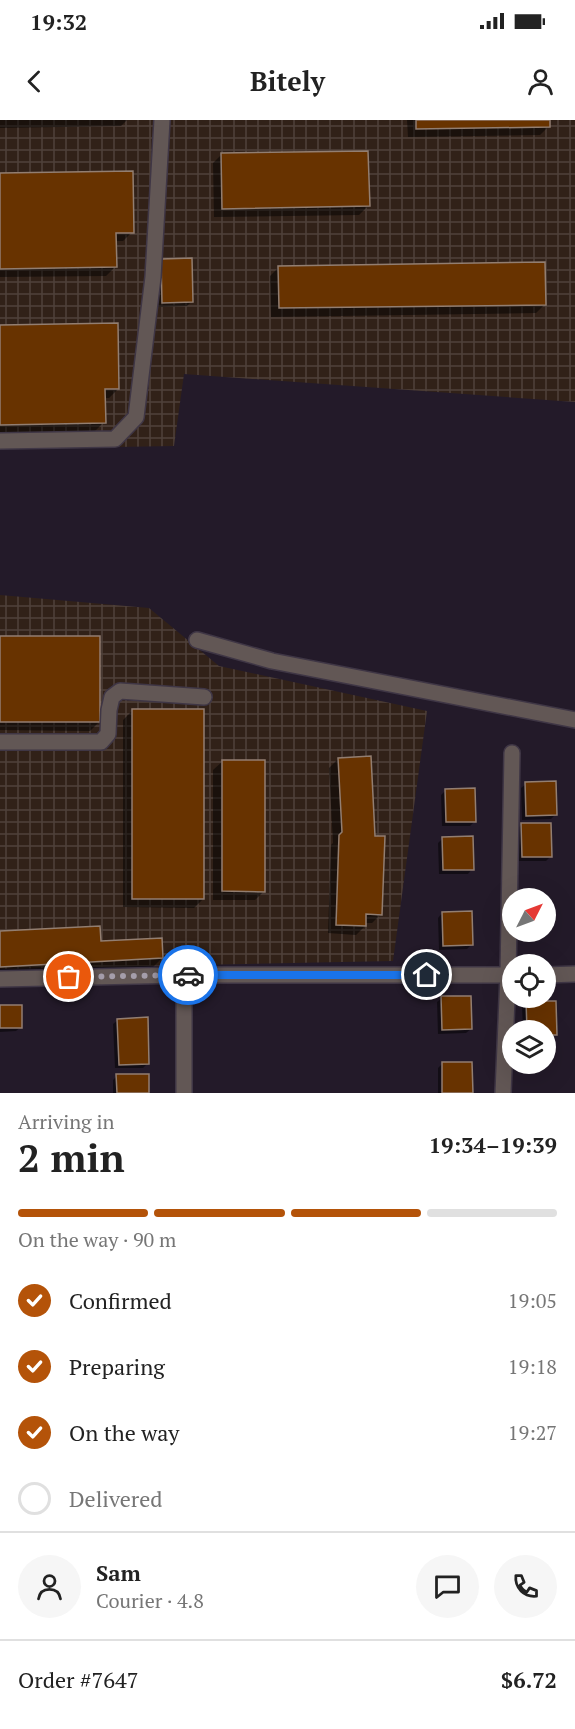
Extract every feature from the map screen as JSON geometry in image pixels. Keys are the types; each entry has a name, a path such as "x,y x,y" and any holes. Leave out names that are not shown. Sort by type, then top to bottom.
{"street":[{"path":"0,441 115,439 136,417 153,277 162,120"},
{"path":"197,640 272,661 575,720"},
{"path":"0,742 101,742 108,734 112,697 120,691 204,697"},
{"path":"510,954 512,753"},
{"path":"556,975 575,974"},
{"path":"184,975 184,1093"},
{"path":"0,979 184,975 502,975"},
{"path":"503,1093 508,1008"}],"shaded area":[{"path":"0,120 575,120 575,402 184,374 174,446 0,449"},
{"path":"0,595 149,608 219,666 427,711 393,961 0,969"}],"building":[{"path":"416,120 550,120 550,127 416,129"},
{"path":"368,151 370,206 222,209 221,153"},
{"path":"133,171 134,233 116,233 117,267 0,269 0,173"},
{"path":"192,258 193,302 162,303 161,259"},
{"path":"545,262 546,305 279,308 278,266"},
{"path":"118,323 119,389 105,389 106,423 0,425 0,325"},
{"path":"0,636 100,636 100,722 0,722"},
{"path":"132,709 204,709 204,899 132,899"},
{"path":"371,756 375,836 385,836 382,915 366,914 366,926 336,925 339,835 342,832 338,758"},
{"path":"222,760 265,760 265,892 222,891"},
{"path":"556,781 557,815 526,816 525,782"},
{"path":"475,788 476,822 446,822 445,789"},
{"path":"521,823 551,823 552,857 522,857"},
{"path":"473,836 474,870 443,870 442,837"},
{"path":"472,911 473,945 443,946 442,912"},
{"path":"100,926 101,941 162,938 163,958 0,967 0,931"},
{"path":"441,996 471,996 472,1029 442,1030"},
{"path":"556,1001 557,1035 556,1020 527,1020 526,1008 556,1008"},
{"path":"0,1005 22,1005 22,1028 0,1028"},
{"path":"148,1017 149,1064 119,1065 117,1019"},
{"path":"442,1062 472,1062 473,1093 442,1093"},
{"path":"116,1074 149,1074 149,1093 117,1093"}],"way so far":[{"path":"69,977 188,975"}],"route":[{"path":"188,975 427,975"}]}
